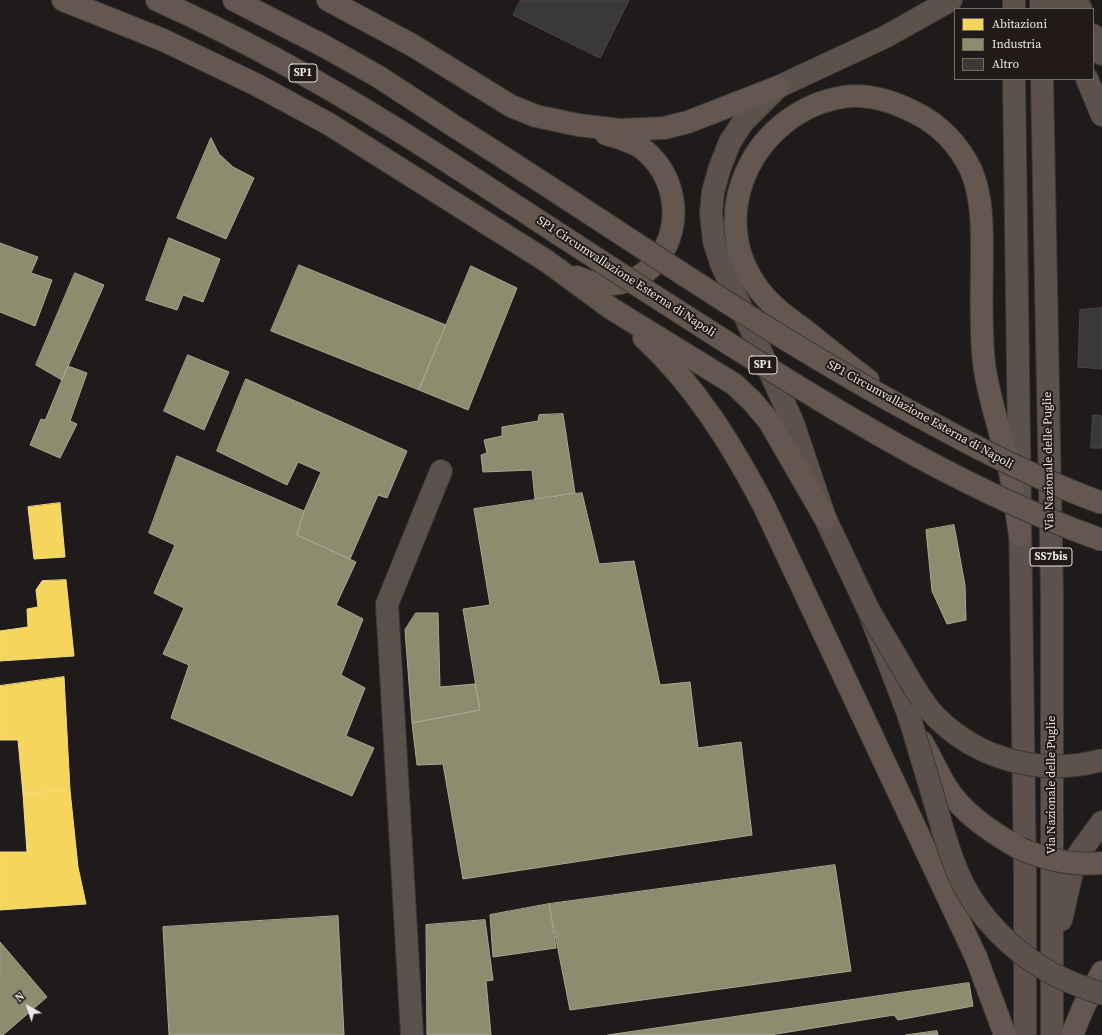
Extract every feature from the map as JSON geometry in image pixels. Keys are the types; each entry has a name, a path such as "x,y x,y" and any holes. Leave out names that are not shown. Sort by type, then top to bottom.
{"highway":[{"path":"63,0 163,40 262,88 336,128 548,262 612,309 734,384 752,401 769,421 829,526"},
{"name":"SP1 Circumvallazione Esterna di Napoli","path":"157,0 189,14 306,74 372,112 659,299 819,400 904,449 981,489 1031,512 1102,540"},
{"name":"SP1 Circumvallazione Esterna di Napoli","path":"234,0 324,46 380,77 457,128 552,187 778,335 908,411 1028,474 1102,503"},
{"path":"328,0 412,45 511,106 536,116 578,125 623,139 642,149 654,160 666,175 674,207 672,225 662,255 652,267 637,278 620,284 606,285 588,282 548,262"},
{"path":"578,125 620,130 664,128 688,122 778,87"},
{"path":"908,411 773,306 756,286 744,266 738,247 736,207 740,188 745,172 759,148 782,126 805,110 843,97 883,99 900,105 937,126 950,138 961,152 977,186 982,227 984,360 988,388 1009,465 1020,535"},
{"path":"612,309 651,344 696,396 720,429 764,506 976,957 1005,1035"},
{"path":"909,716 946,786 961,805 979,822 1019,848 1042,858 1085,864 1102,863"},
{"path":"1072,1035 1083,1008 1102,972"}],"main road":[{"path":"951,0 885,37 778,87 743,122 730,142 720,167 713,192 711,213 713,234 721,264 793,423 829,526 868,609 909,716 944,834 963,883 975,903 1007,941 1027,958 1046,970 1070,982 1102,994"},
{"name":"SS7bis","path":"1014,80 1025,874 1025,1035"},
{"name":"Via Nazionale delle Puglie","path":"1042,80 1052,596 1052,1035"},
{"path":"1088,80 1102,115"},
{"path":"868,609 923,700 936,716 973,746 993,755 1038,766 1081,766 1102,760"},
{"path":"1052,957 1075,859 1102,822"}],"street":[{"path":"1094,37 1102,54"},
{"path":"412,1035 387,604 441,471"}],"building: Abitazioni":[{"path":"60,503 65,557 34,559 28,507"},
{"path":"66,580 74,656 0,661 0,631 28,627 27,609 38,607 36,590 42,581"},
{"path":"64,677 70,790 23,794 18,740 0,740 0,686"},
{"path":"70,790 78,867 86,904 0,910 0,852 27,852 23,794"}],"building: Industria":[{"path":"211,138 219,154 233,167 254,178 226,239 177,218"},
{"path":"169,238 220,259 203,302 183,295 177,310 146,300"},
{"path":"0,243 38,257 31,273 52,280 35,326 0,312"},
{"path":"299,265 446,325 419,390 271,331"},
{"path":"471,266 517,288 468,410 419,390"},
{"path":"75,273 104,285 62,380 36,365"},
{"path":"188,355 229,372 204,430 164,411"},
{"path":"68,366 87,373 70,421 77,424 60,458 30,445 41,419 45,420"},
{"path":"246,379 407,451 387,498 378,495 350,559 297,535 304,511 321,472 298,462 287,485 217,451"},
{"path":"563,414 575,493 535,499 532,470 483,472 481,455 487,453 484,440 502,436 502,427 538,421 539,415"},
{"path":"177,456 304,511 297,535 356,562 336,605 363,619 341,675 365,688 346,736 374,748 352,796 171,718 189,665 163,654 184,608 154,593 175,545 149,533"},
{"path":"582,493 599,564 634,561 660,685 690,682 698,748 741,742 752,835 463,879 443,764 417,765 412,723 480,710 463,609 490,605 474,509"},
{"path":"954,525 965,585 966,620 947,624 932,591 926,530"},
{"path":"416,613 438,613 440,687 475,684 480,710 412,723 405,630"},
{"path":"835,865 851,971 570,1010 549,904"},
{"path":"549,904 556,948 493,957 490,915"},
{"path":"338,916 344,1035 169,1035 163,927"},
{"path":"485,920 493,980 486,981 491,1035 427,1035 426,925"},
{"path":"0,942 47,997 3,1035 0,1035"},
{"path":"969,983 973,1006 898,1020 894,1015 770,1035 608,1035"},
{"path":"937,1031 938,1035 906,1035"}],"building: Altro":[{"path":"521,0 629,0 600,58 513,15"},
{"path":"1102,308 1102,369 1078,367 1080,310"},
{"path":"1093,415 1102,416 1102,448 1091,448"}]}
